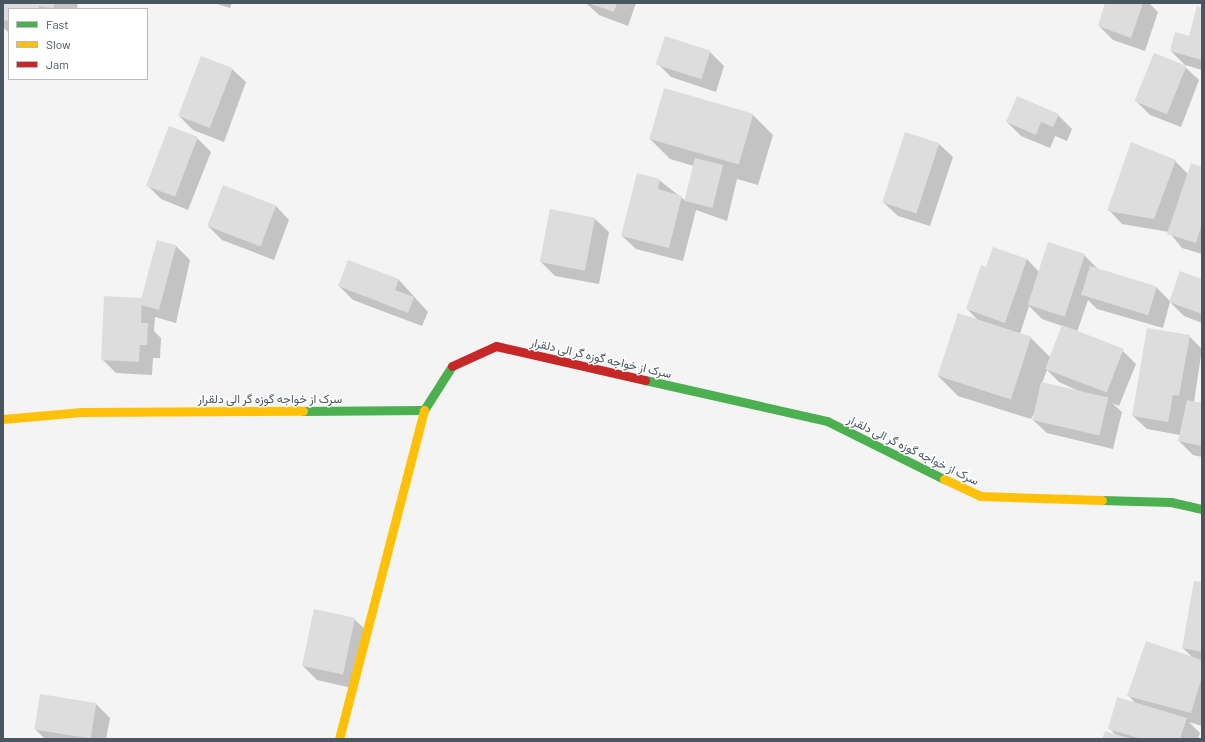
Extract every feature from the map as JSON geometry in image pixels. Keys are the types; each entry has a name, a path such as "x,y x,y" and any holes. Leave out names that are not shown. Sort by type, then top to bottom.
{"street":[{"name":"سرک از خواجه گوزه گر الی دلقرار","path":"3,419 82,412 424,410 450,367 496,346 827,421 980,496 1171,502 1202,509"},
{"path":"339,739 424,410"}],"building":[{"path":"3,3 55,3 53,8 39,6 39,8 8,8 8,21 3,20"},
{"path":"588,3 617,3 614,12"},
{"path":"1105,3 1143,3 1131,38 1098,26"},
{"path":"1197,6 1202,8 1202,60 1170,51 1175,32 1189,36"},
{"path":"665,36 711,51 701,79 656,65"},
{"path":"1154,53 1186,66 1167,114 1135,101"},
{"path":"201,56 233,68 210,128 178,116"},
{"path":"664,88 753,114 739,165 649,139"},
{"path":"1017,96 1059,114 1053,127 1041,122 1036,135 1006,122"},
{"path":"169,126 198,137 175,197 146,186"},
{"path":"905,132 939,143 916,214 882,202"},
{"path":"1131,142 1176,160 1154,219 1107,211"},
{"path":"695,158 723,165 712,208 684,201"},
{"path":"1191,163 1202,167 1202,224 1196,243 1167,234"},
{"path":"637,173 660,179 658,189 682,196 669,248 621,236"},
{"path":"223,185 276,205 260,247 207,226"},
{"path":"550,209 595,218 585,271 540,262"},
{"path":"157,240 176,245 159,310 140,305"},
{"path":"1048,242 1085,254 1065,317 1028,305"},
{"path":"993,247 1027,259 1005,323 966,309 981,265 986,267"},
{"path":"348,260 399,279 395,290 414,297 408,313 338,286"},
{"path":"1090,266 1157,286 1148,315 1081,295"},
{"path":"1180,271 1202,279 1202,314 1169,302"},
{"path":"104,296 142,298 141,323 148,323 147,345 140,345 139,362 101,360"},
{"path":"958,313 1031,337 1011,400 938,376"},
{"path":"1062,325 1124,349 1107,393 1045,369"},
{"path":"1147,328 1190,335 1179,396 1173,395 1168,422 1132,416"},
{"path":"1041,382 1108,398 1099,436 1032,420"},
{"path":"1187,400 1202,403 1202,446 1178,441"},
{"path":"1194,581 1202,582 1202,652 1182,648"},
{"path":"314,609 355,618 343,674 302,666"},
{"path":"1146,641 1202,660 1202,677 1191,713 1127,696"},
{"path":"40,694 96,703 91,738 34,730"},
{"path":"1117,697 1187,718 1180,739 1142,739 1108,729"},
{"path":"1105,731 1131,739 1102,739"}],"traffic: fast":[{"path":"303,411 424,410 452,366"},
{"path":"645,380 827,421 944,479"},
{"path":"1102,500 1171,502 1202,509"}],"traffic: slow":[{"path":"339,739 424,410"},
{"path":"3,419 82,412 303,411"},
{"path":"944,479 980,496 1102,500"}],"traffic: jam":[{"path":"452,366 496,346 645,380"}]}
